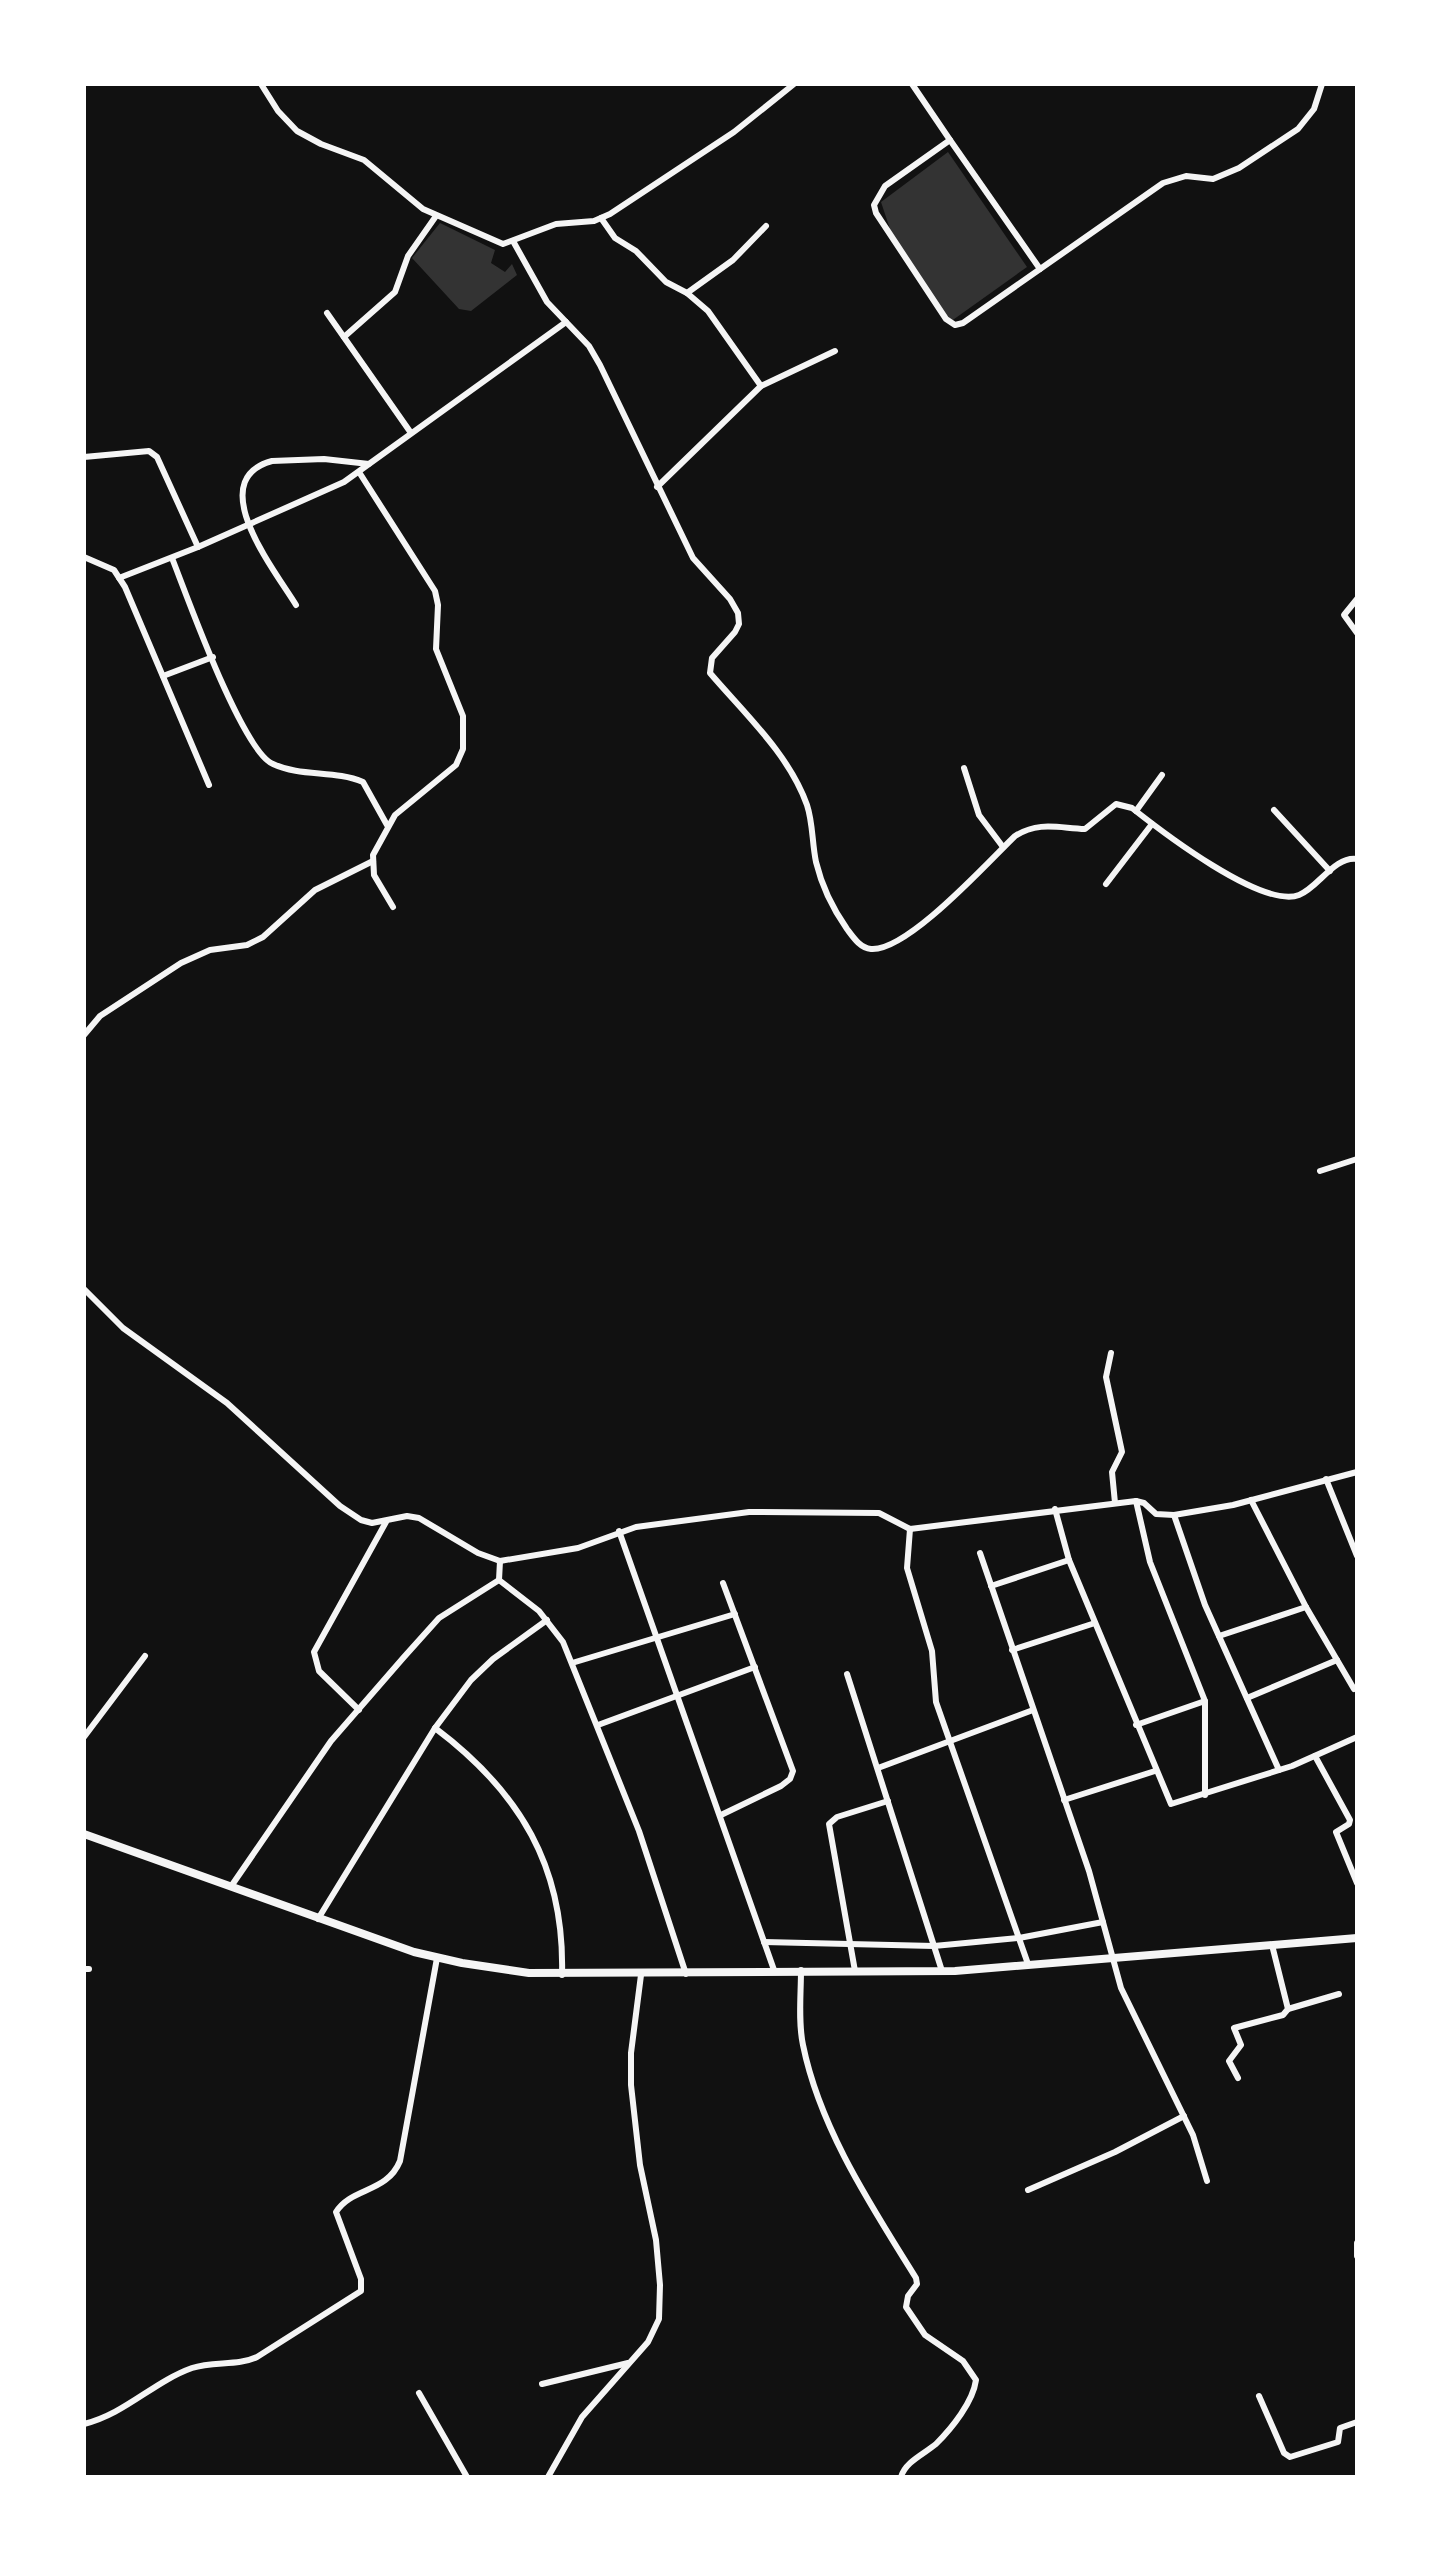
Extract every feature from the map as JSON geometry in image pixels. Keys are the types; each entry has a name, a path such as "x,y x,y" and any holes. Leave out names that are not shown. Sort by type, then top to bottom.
{"street":[{"path":"261,84 278,111 298,131 321,144 364,160 414,202 436,216 496,243 513,241 556,224 601,218 734,132 788,86"},
{"path":"912,84 1040,269"},
{"path":"950,141 885,186 874,205 876,213 946,319 954,325 963,323 1163,183 1186,176 1222,177 1275,145 1297,129 1314,109 1322,84"},
{"path":"344,337 395,292 408,256 436,216"},
{"path":"601,218 615,238 636,251 666,282 687,293 708,312 761,386"},
{"path":"687,293 733,260 766,226"},
{"path":"513,241 547,302 589,346 693,558 730,598 738,613 739,624 736,632 712,658 710,673 765,736 800,788 808,806 816,861 824,887 853,937 871,949 908,936 1003,847 1029,828 1041,825 1085,829 1116,804 1125,804 1136,811 1221,871 1277,895 1291,897 1302,894 1343,861 1357,859"},
{"path":"327,313 411,433"},
{"path":"119,578 198,547 359,472 566,322"},
{"path":"657,487 761,386 835,351"},
{"path":"84,457 149,451 157,457 198,547"},
{"path":"296,605 247,524 243,487 246,478 264,463 324,459 369,464"},
{"path":"359,472 435,591 438,605 436,649 463,716 465,731 463,749 456,765 408,802 387,825 373,861 374,875 393,907"},
{"path":"84,557 101,562 119,578 209,785"},
{"path":"172,558 241,723 260,757 292,769 363,782 387,825"},
{"path":"1357,599 1344,615 1357,633"},
{"path":"163,676 213,657"},
{"path":"964,768 979,815 1003,847"},
{"path":"1136,811 1163,775"},
{"path":"1274,810 1330,871"},
{"path":"1107,884 1152,824"},
{"path":"84,1035 100,1016 181,963 211,950 247,945 263,937 315,890 373,861"},
{"path":"1320,1171 1357,1159"},
{"path":"84,1289 128,1333 228,1403 340,1506 361,1520 386,1522 407,1516 419,1518 478,1553 500,1561 578,1548 619,1531 701,1517 782,1510 879,1513 910,1529 1136,1501 1144,1503 1156,1514 1174,1515 1251,1500 1357,1472"},
{"path":"1111,1353 1105,1377 1122,1452 1112,1472 1115,1503"},
{"path":"1326,1479 1357,1556"},
{"path":"1251,1500 1306,1607 1354,1689"},
{"path":"1136,1501 1150,1562 1205,1701 1205,1794"},
{"path":"1055,1510 1069,1560 1171,1804 1279,1770 1357,1737"},
{"path":"1174,1515 1219,1636 1279,1770"},
{"path":"359,1710 319,1671 314,1653 386,1522"},
{"path":"910,1529 906,1568 932,1651 936,1702 1028,1964"},
{"path":"619,1531 654,1638 721,1815 774,1970"},
{"path":"980,1553 1089,1871 1111,1958 1132,2017 1184,2116 1208,2181"},
{"path":"991,1586 1069,1560"},
{"path":"499,1580 500,1561"},
{"path":"232,1885 331,1741 439,1618 499,1580"},
{"path":"499,1580 547,1620 563,1642 639,1830 686,1974"},
{"path":"721,1815 781,1786 790,1779 793,1771 723,1583"},
{"path":"1219,1636 1306,1607"},
{"path":"572,1663 735,1614"},
{"path":"318,1919 435,1728 471,1680 493,1659 547,1620"},
{"path":"1012,1650 1095,1623"},
{"path":"84,1737 145,1656"},
{"path":"1247,1698 1337,1660"},
{"path":"598,1725 755,1667"},
{"path":"847,1674 942,1971"},
{"path":"1136,1725 1205,1701"},
{"path":"878,1768 1033,1710"},
{"path":"435,1728 474,1760 528,1825 538,1842 562,1920 562,1975"},
{"path":"1315,1756 1349,1820 1349,1824 1336,1832 1357,1883"},
{"path":"1064,1800 1155,1771"},
{"path":"855,1971 829,1824 836,1817 888,1801"},
{"path":"84,1834 232,1885 318,1919 437,1958 529,1973 641,1975 774,1970 942,1971 1357,1938"},
{"path":"764,1942 934,1946 1019,1938 1103,1922"},
{"path":"1272,1945 1288,2009"},
{"path":"84,2424 117,2413 190,2369 217,2361 249,2361 361,2291 361,2279 336,2212 344,2203 394,2176 400,2161 437,1958"},
{"path":"801,1970 802,2043 809,2069 827,2118 860,2183 916,2278 917,2284 908,2296 906,2307 925,2335 963,2361 976,2379 960,2415 938,2442 906,2467 901,2477"},
{"path":"548,2477 582,2417 654,2334 660,2305 656,2240 640,2165 631,2085 631,2053 641,1975"},
{"path":"1238,2078 1229,2061 1241,2045 1234,2028 1283,2015 1288,2009 1339,1994"},
{"path":"1028,2190 1115,2152 1184,2116"},
{"path":"1357,2243 1357,2256"},
{"path":"541,2384 628,2363"},
{"path":"419,2393 467,2477"},
{"path":"1259,2396 1284,2453 1290,2457 1338,2442 1340,2428 1357,2422"}],"shaded area":[{"path":"948,152 1027,267 950,322 892,235 881,202"},
{"path":"440,223 495,250 491,263 505,272 512,264 517,275 471,311 459,309 412,258"}]}
